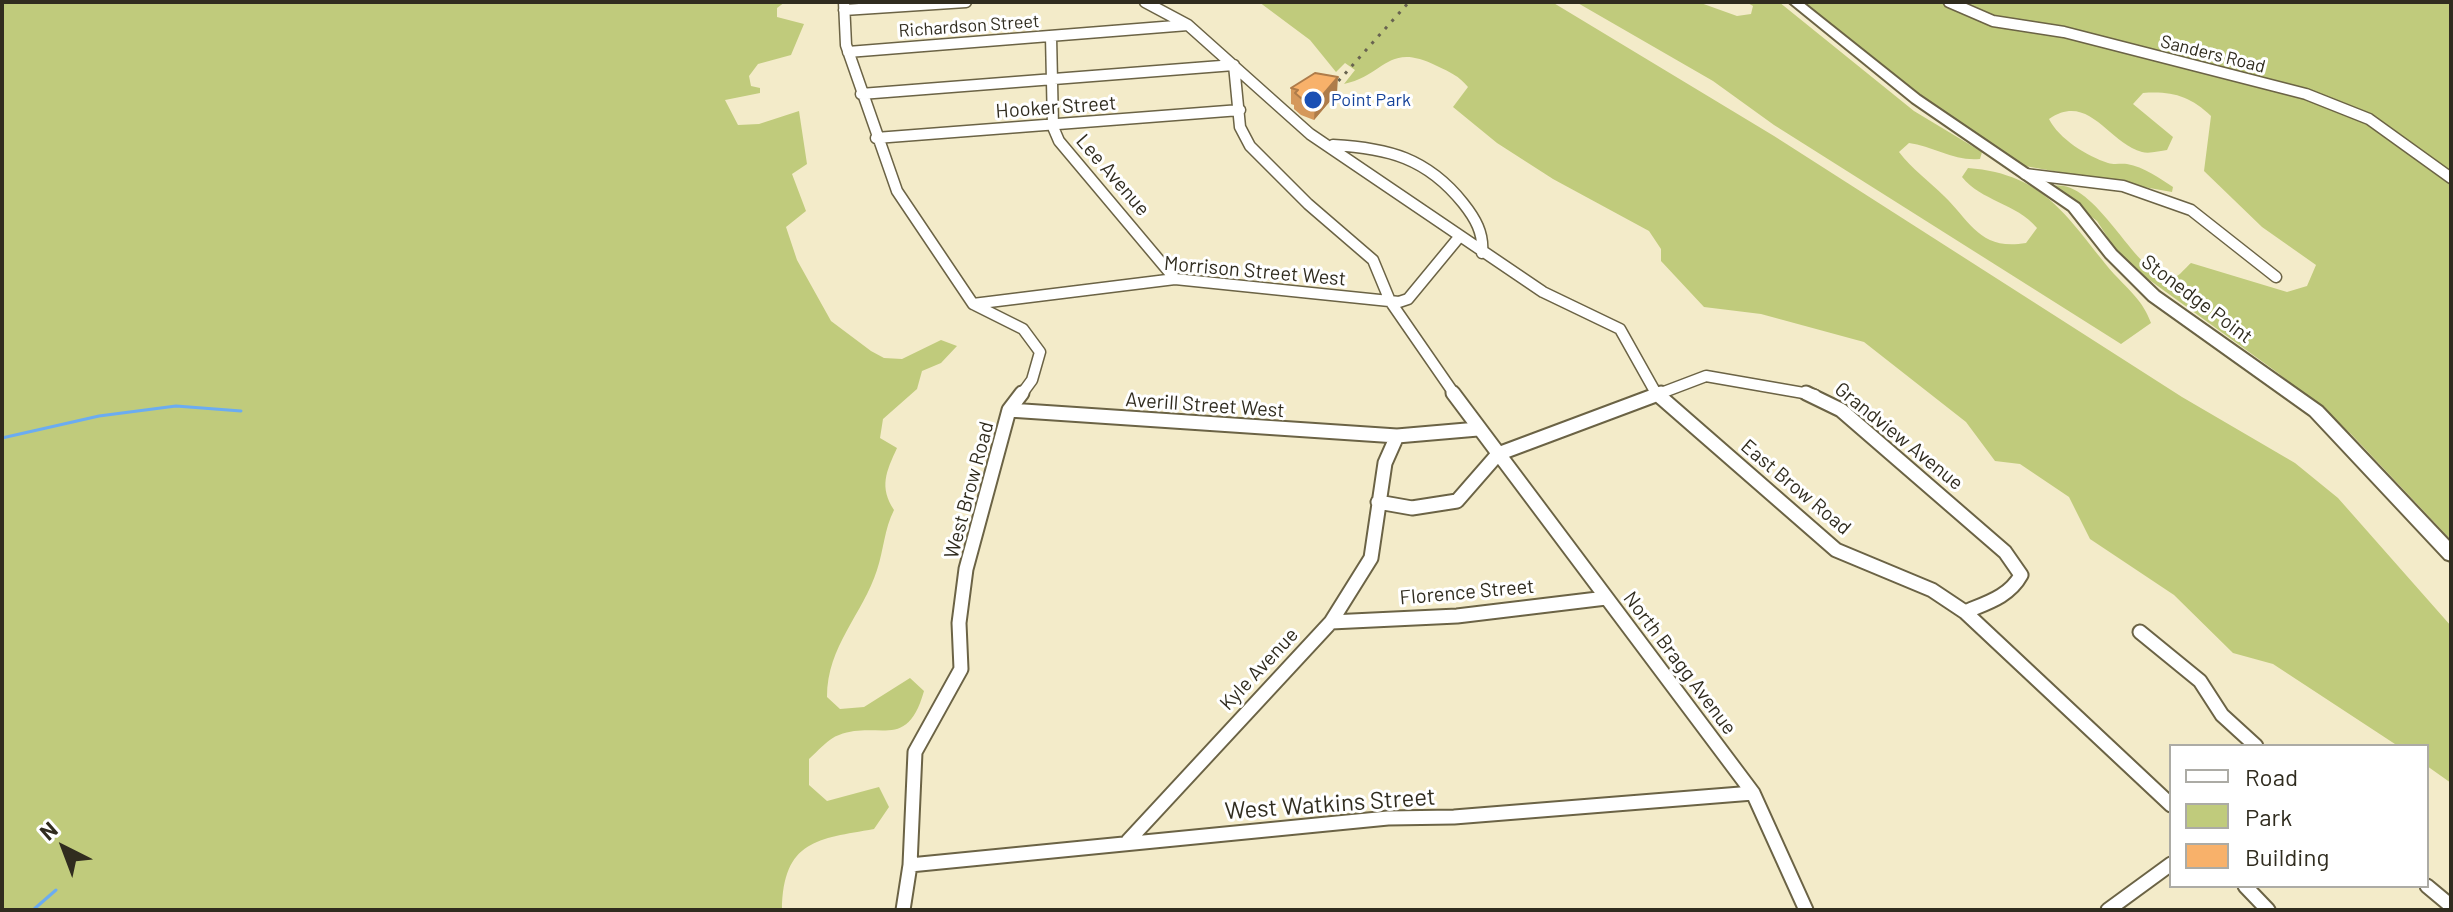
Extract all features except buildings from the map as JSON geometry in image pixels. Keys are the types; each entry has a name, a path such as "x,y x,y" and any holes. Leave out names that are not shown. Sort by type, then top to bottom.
{"main road":[{"name":"Stonedge Point","path":"1795,2 1916,99 2083,215 2111,254 2154,296 2316,411 2451,554"}],"street":[{"path":"844,6 966,2"},
{"name":"East Brow Road","path":"1145,2 1188,25 1310,134 1482,253 1543,292 1620,329 1658,396 1828,544 1932,590 1965,612 2169,803"},
{"name":"Sanders Road","path":"1949,2 1993,21 2064,32 2306,94 2369,119 2451,178"},
{"name":"West Brow Road","path":"844,6 848,52 897,191 973,304 1023,329 1040,352 1032,380 1009,410 961,596 961,669 915,752 910,865 903,910"},
{"name":"Richardson Street","path":"848,52 1188,25"},
{"name":"Lee Avenue","path":"1051,36 1053,127 1071,156 1175,279"},
{"path":"861,94 1234,65 1240,127 1250,146 1308,204 1373,260 1390,301 1478,429"},
{"name":"Hooker Street","path":"876,138 1053,127 1240,110"},
{"path":"1330,145 1393,150 1419,159 1432,168 1476,220 1484,239 1482,253"},
{"path":"2025,174 2123,186 2191,210 2276,277"},
{"path":"1390,301 1408,299 1460,236"},
{"name":"Morrison Street West","path":"973,304 1175,279 1390,301"},
{"name":"Grandview Avenue","path":"1498,454 1706,376 1813,394 1841,410 1986,534 2018,568 2021,575 2018,583 2004,595 1965,612"},
{"name":"Averill Street West","path":"1009,410 1397,436 1478,429"},
{"name":"North Bragg Avenue","path":"1478,429 1753,793 1806,910"},
{"name":"Kyle Avenue","path":"1128,841 1331,622 1371,558 1385,463 1397,436"},
{"path":"1378,502 1412,508 1457,501 1498,454"},
{"name":"Florence Street","path":"1331,622 1457,616 1606,598"},
{"path":"2140,632 2200,681 2222,715 2254,744"},
{"name":"West Watkins Street","path":"910,865 1128,841 1388,818 1454,817 1753,793"},
{"path":"2108,910 2169,865"},
{"path":"2247,888 2268,910"},
{"path":"2429,888 2451,906"}],"green space":[{"path":"2,2 785,2 777,8 777,17 804,24 791,55 758,64 749,76 751,86 760,88 760,93 725,100 738,125 759,124 799,111 807,164 792,174 806,211 786,227 797,260 831,321 884,358 902,359 941,340 957,346 941,363 922,371 917,389 883,419 880,438 897,448 885,487 894,510 871,586 833,662 827,697 840,709 864,707 910,678 924,691 917,710 909,722 900,728 839,735 809,759 809,785 827,801 879,787 889,807 874,829 836,836 807,847 789,869 782,910 2,910"},
{"path":"1259,2 1552,2 1774,136 2182,397 2295,463 2338,498 2451,626 2451,783 2429,767 2429,744 2395,744 2273,664 2233,653 2174,595 2090,539 2069,497 2020,464 1995,461 1966,422 1864,342 1761,314 1704,307 1661,261 1661,249 1649,231 1553,179 1497,143 1453,107 1468,87 1458,77 1420,59 1407,57 1397,58 1358,80 1344,84 1355,70 1345,63 1336,72 1310,40"},
{"path":"1576,2 1698,2 1737,16 1751,14 1753,6 1746,2 1779,2 1914,111 1982,152 1980,159 1971,159 1909,143 1899,152 1978,232 1998,243 2026,243 2037,228 2019,213 1970,185 1962,177 1968,168 1995,172 2018,180 2053,203 2140,302 2151,323 2121,344 1774,125 1713,81"},
{"path":"1800,2 2451,2 2451,540 2351,434 2278,373 2137,271 2117,252 2097,221 2054,186 2071,188 2088,199 2149,268 2164,277 2177,276 2191,263 2287,292 2307,286 2316,265 2262,227 2204,171 2211,116 2203,109 2180,96 2143,93 2133,104 2173,137 2167,150 2151,153 2130,147 2087,115 2075,111 2063,112 2049,119 2059,133 2091,156 2108,163 2133,165 2145,170 2173,187 2172,192 2025,166 1918,97"}],"waterway":[{"path":"2,438 99,416 176,406 241,411"},
{"path":"33,910 56,890"}],"railway":[{"path":"1325,96 1409,2"}],"place":[{"name":"Point Park","path":"1313,100"}]}
